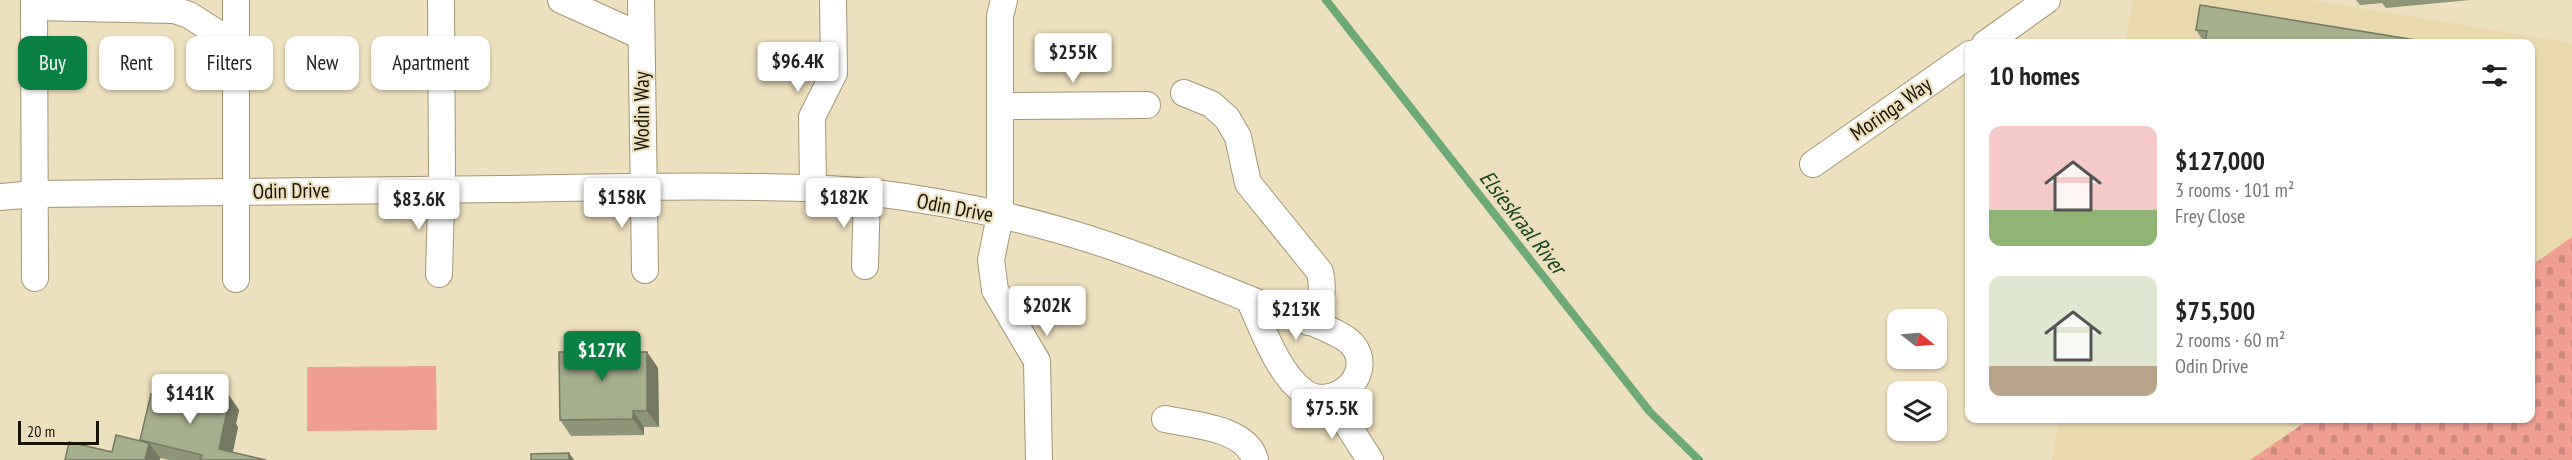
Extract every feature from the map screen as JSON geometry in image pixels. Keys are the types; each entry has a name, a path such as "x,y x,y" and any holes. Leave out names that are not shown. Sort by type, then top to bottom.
{"street":[{"path":"236,0 237,36"},
{"path":"439,274 442,190 441,0"},
{"path":"561,0 641,36"},
{"name":"Wodin Way","path":"641,0 645,270"},
{"path":"813,188 812,117 834,73 832,0"},
{"path":"1004,0 1000,16 1000,216 991,260 995,290 1037,361 1039,460"},
{"path":"1992,39 2047,0"},
{"path":"35,278 34,4 174,10 189,15 223,36"},
{"name":"Moringa Way","path":"1813,164 1965,58"},
{"path":"236,279 237,90"},
{"path":"1184,93 1211,104 1227,118 1238,137 1248,183 1320,273 1323,288 1320,303 1308,322"},
{"path":"1000,106 1147,105"},
{"name":"Odin Drive","path":"0,197 35,194 642,187 813,188 867,192 1000,216 1064,232 1124,251 1346,338 1354,345 1358,355 1359,371 1356,378 1342,393 1330,397"},
{"path":"865,267 867,192"},
{"path":"1249,299 1266,336 1293,381 1305,393 1314,397 1330,397 1370,460"},
{"path":"1165,419 1240,438 1252,449 1255,460"}],"shaded area":[{"path":"2133,0 2311,0 2572,43 2572,237 2535,263 2535,39 2126,39"},
{"path":"2058,423 2304,423 2250,460 2052,460"}],"green space":[{"path":"2572,237 2572,460 2250,460 2304,423 2535,423 2535,263"},
{"path":"436,366 437,430 307,431 307,367"}],"building":[{"path":"2200,5 2409,39 2206,39 2207,31 2196,30"},
{"path":"574,344 632,344 633,352 647,352 647,411 633,411 633,419 560,420 559,352 574,352"},
{"path":"198,387 228,394 219,449 266,460 200,460 202,455 140,440 151,394 194,404"},
{"path":"116,435 149,443 145,460 65,460 69,442 112,452"},
{"path":"569,453 569,460 531,460 531,454"}],"waterway":[{"name":"Elsieskraal River","path":"1326,0 1650,412 1699,460"}]}
